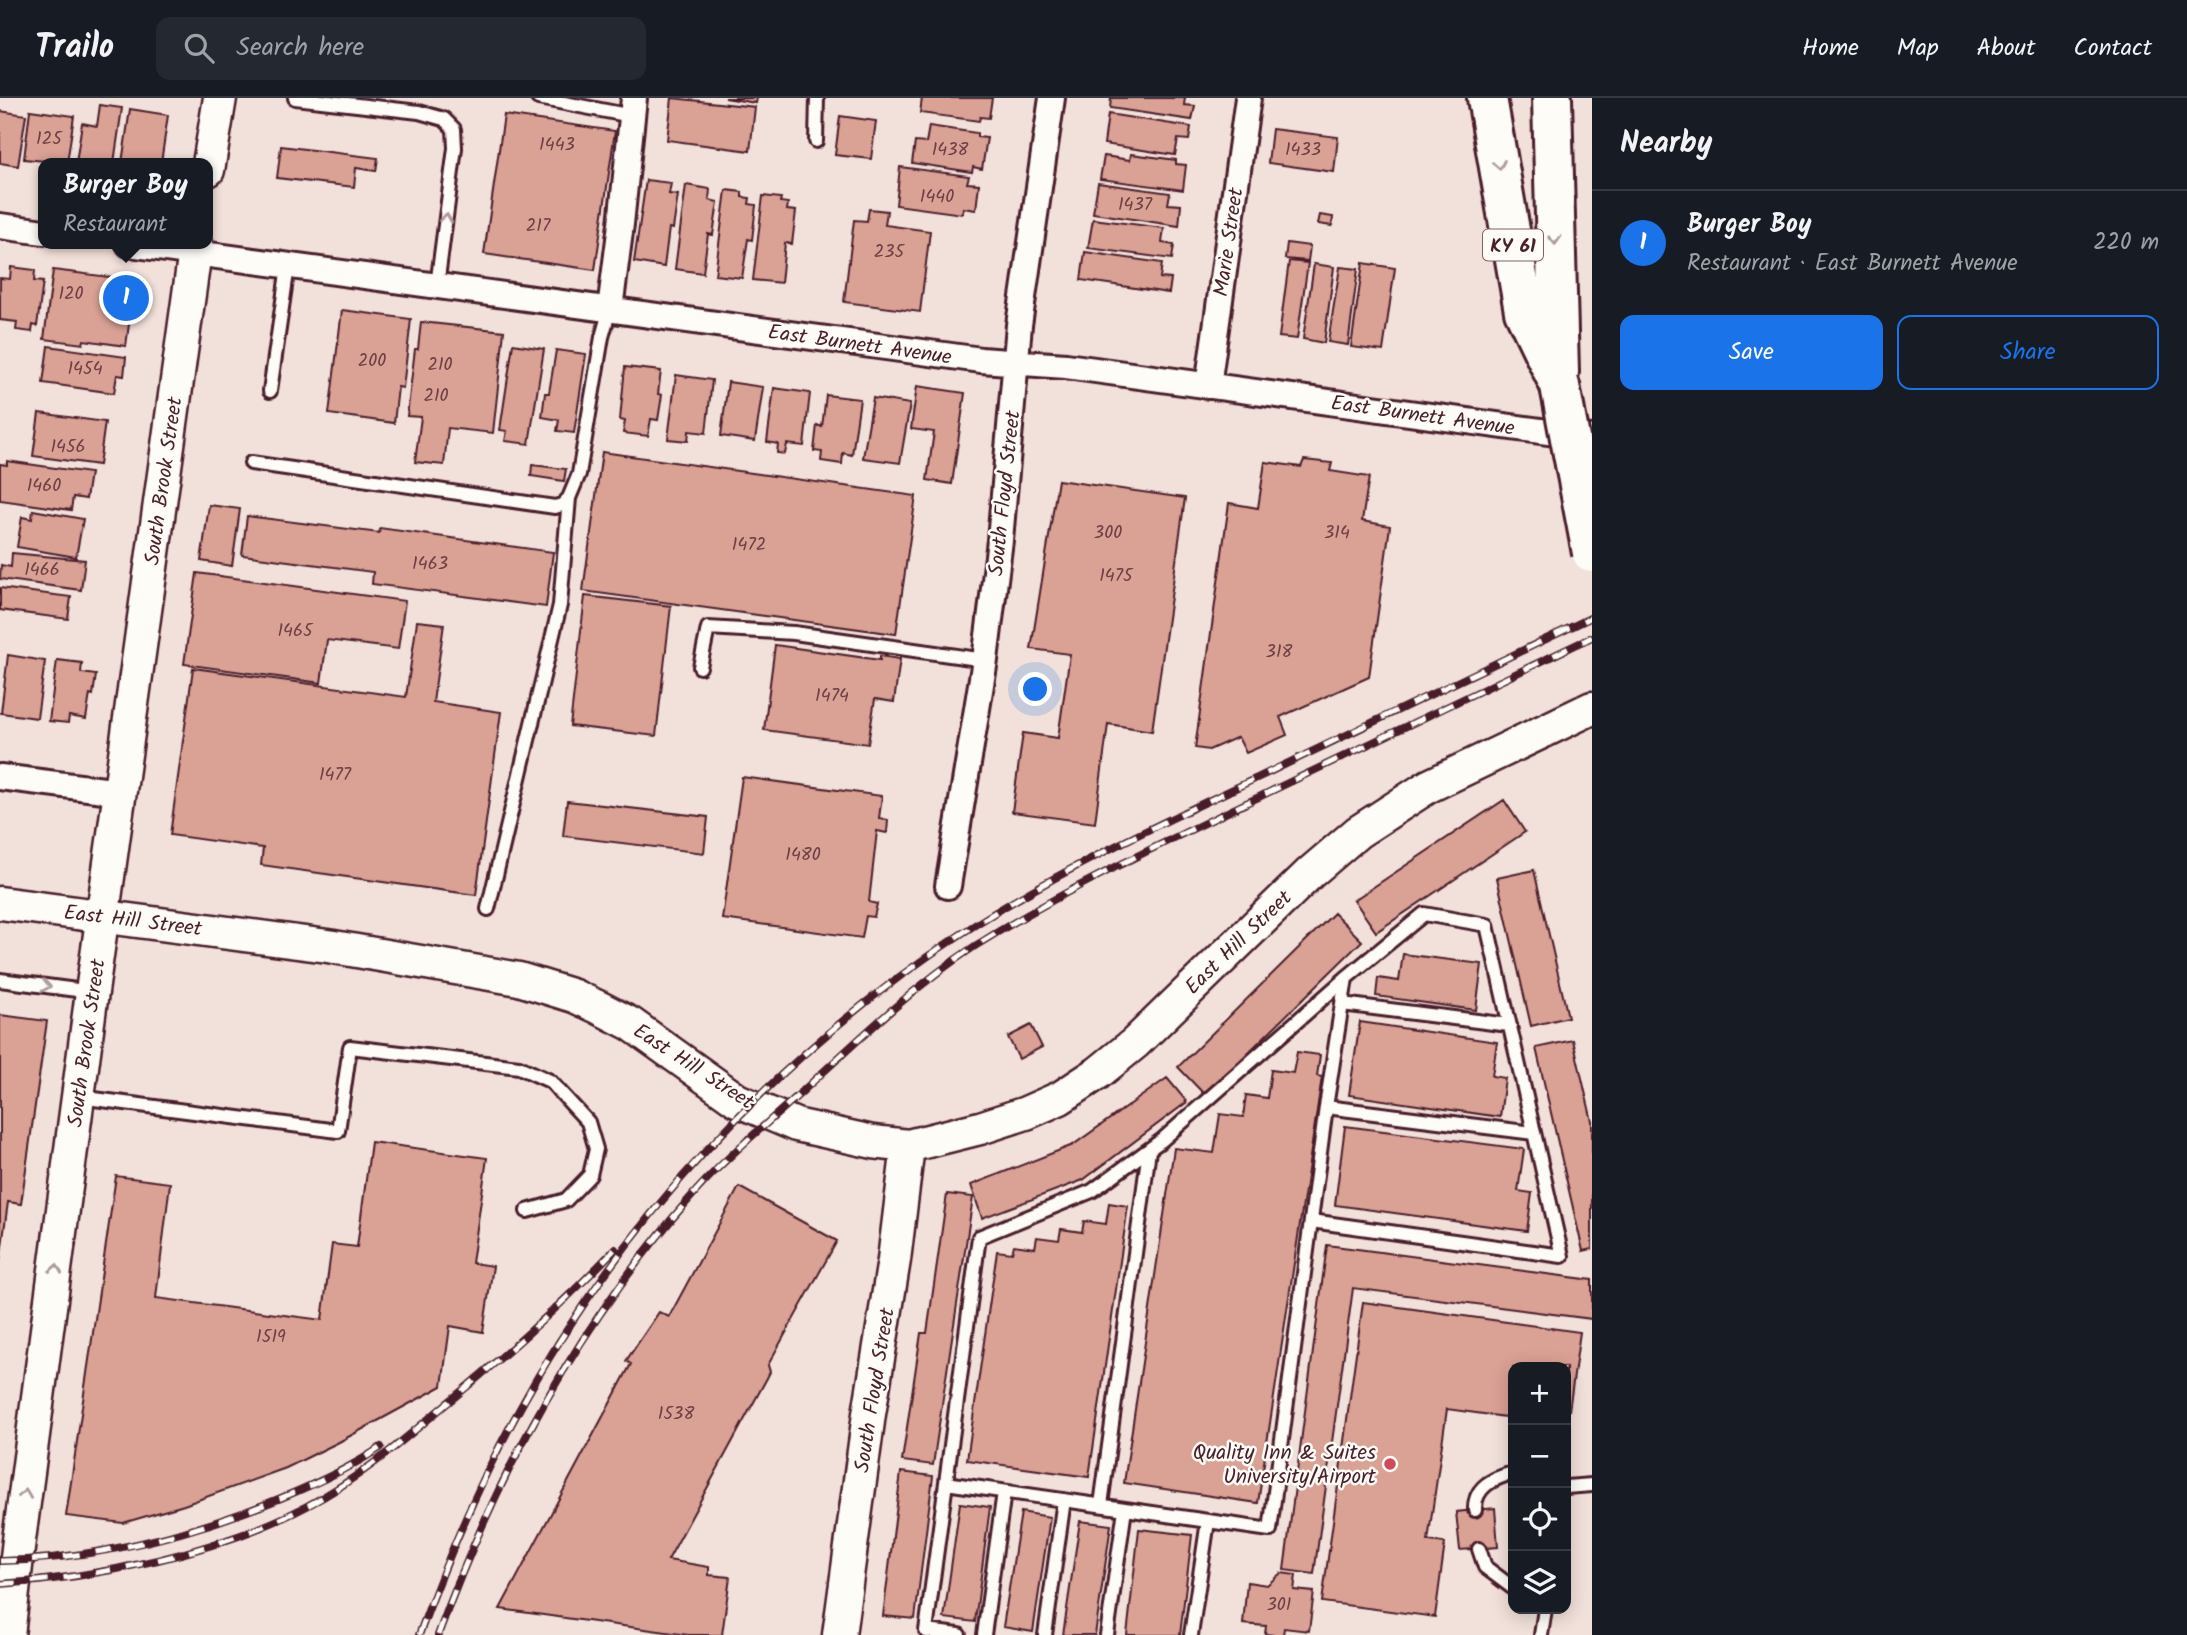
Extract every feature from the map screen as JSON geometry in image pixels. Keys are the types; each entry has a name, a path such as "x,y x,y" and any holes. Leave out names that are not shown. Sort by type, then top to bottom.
{"highway":[{"name":"KY 61","path":"1487,98 1524,311 1560,386"},
{"path":"1552,98 1560,386 1592,553"}],"street":[{"path":"210,158 220,98"},
{"name":"South Floyd Street","path":"948,886 985,660 1000,540 1020,317 1052,98"},
{"name":"Marie Street","path":"1208,386 1248,98"},
{"path":"610,310 633,107"},
{"path":"0,226 38,231"},
{"name":"South Brook Street","path":"8,1635 78,1097 196,249"},
{"name":"East Burnett Avenue","path":"201,249 288,265 610,310 981,360 1066,366 1592,438"},
{"name":"East Hill Street","path":"0,903 328,946 519,979 574,996 631,1024 737,1100 796,1125 873,1142 908,1146 980,1128 1026,1113 1060,1098 1098,1073 1135,1043 1301,881 1358,832 1429,786 1592,708"},
{"path":"0,777 120,792"},
{"name":"South Floyd Street","path":"839,1635 908,1146"}],"lane":[{"path":"295,98 419,112 444,119 454,129 455,148 437,286"},
{"path":"538,98 633,107"},
{"path":"816,141 817,98"},
{"path":"270,391 288,265"},
{"path":"488,909 560,605 569,498 579,474 602,337 610,310"},
{"path":"251,463 555,507 562,505 569,498"},
{"path":"700,667 708,628 794,633 985,660"},
{"path":"960,1635 926,1630 979,1237 1092,1191 1149,1150 1346,978 1424,914 1486,925 1562,1256 1311,1221"},
{"path":"946,1483 1270,1530 1326,1107 1346,978"},
{"path":"0,980 93,992"},
{"path":"1342,1004 1509,1026"},
{"path":"78,1097 338,1131 350,1047 519,1067 550,1081 571,1101 588,1122 596,1149 590,1175 566,1200 527,1211"},
{"path":"1326,1107 1534,1133"},
{"path":"1101,1505 1149,1150"},
{"path":"1475,1510 1474,1499 1483,1487 1508,1474"},
{"path":"1571,1487 1592,1485"},
{"path":"984,1635 1004,1492"},
{"path":"1045,1635 1065,1500"},
{"path":"1107,1635 1125,1509"},
{"path":"1191,1635 1208,1521"},
{"path":"1479,1549 1485,1567 1508,1584"},
{"path":"1541,1635 1544,1614"}],"building":[{"path":"672,98 755,107 750,151 667,140"},
{"path":"725,98 757,98 756,103"},
{"path":"922,98 992,98 989,118 980,117 979,121 920,113"},
{"path":"1111,98 1185,98 1184,105 1195,106 1192,120 1110,108"},
{"path":"100,105 122,108 115,158 77,158 82,123 97,126"},
{"path":"130,109 168,115 162,158 123,158"},
{"path":"30,110 74,116 68,158 24,159"},
{"path":"0,111 26,115 18,166 0,163"},
{"path":"1108,114 1191,127 1189,140 1178,139 1175,155 1104,144"},
{"path":"504,115 615,131 595,270 484,254"},
{"path":"840,116 876,121 871,159 835,155"},
{"path":"929,126 977,133 977,137 987,138 982,169 973,167 972,172 912,163 915,142 926,143"},
{"path":"1272,129 1338,137 1334,172 1268,163"},
{"path":"281,146 378,158 376,171 356,168 354,187 277,178"},
{"path":"1131,154 1176,160 1176,164 1186,165 1183,190 1100,179 1104,156 1130,160"},
{"path":"900,167 969,176 967,183 979,184 976,210 963,208 962,214 896,205"},
{"path":"646,180 671,183 669,194 678,195 673,229 669,228 664,267 634,262"},
{"path":"1098,183 1170,193 1168,204 1181,205 1179,226 1093,213"},
{"path":"686,185 710,189 709,200 718,202 713,235 708,234 703,273 675,269"},
{"path":"726,190 742,192 742,197 750,198 749,204 756,205 752,240 748,239 742,278 715,275"},
{"path":"763,196 781,198 780,202 788,203 787,210 796,211 792,244 785,243 781,283 753,280"},
{"path":"869,209 887,211 885,225 930,231 920,312 844,302 854,220 867,221"},
{"path":"1320,215 1333,217 1332,226 1318,224"},
{"path":"1093,219 1164,228 1162,243 1174,245 1172,259 1088,248"},
{"path":"1287,243 1310,246 1308,261 1285,259"},
{"path":"1085,252 1162,263 1160,278 1171,279 1169,293 1081,280"},
{"path":"1289,261 1308,263 1297,339 1279,337"},
{"path":"1363,263 1395,268 1383,351 1351,347"},
{"path":"1314,264 1334,267 1324,343 1303,339"},
{"path":"11,267 35,270 34,281 43,282 37,326 33,325 32,332 16,330 17,322 0,320 0,278 10,279"},
{"path":"1340,267 1358,269 1348,345 1328,342"},
{"path":"53,270 142,281 137,317 130,317 126,346 84,340 83,344 44,339"},
{"path":"342,310 411,319 403,388 398,387 394,423 329,414"},
{"path":"421,322 504,331 493,433 448,428 444,465 415,462 421,417 407,416"},
{"path":"513,344 544,349 529,444 505,441 507,431 500,430"},
{"path":"48,346 126,357 124,376 117,375 114,393 43,383"},
{"path":"556,350 586,354 574,433 557,431 559,420 542,417"},
{"path":"625,367 661,371 658,394 662,395 658,420 651,419 648,436 623,433 625,421 620,420"},
{"path":"676,375 712,380 706,433 689,431 688,441 668,439"},
{"path":"728,382 763,387 755,441 721,436"},
{"path":"917,386 965,393 952,484 927,480 934,432 911,429"},
{"path":"774,388 810,393 804,446 787,444 785,454 777,453 778,444 767,442"},
{"path":"826,395 860,399 852,455 843,453 842,464 821,461 822,452 814,451 817,425 822,427"},
{"path":"873,398 910,404 900,463 863,458"},
{"path":"39,413 105,422 99,465 33,456"},
{"path":"602,452 916,496 896,634 583,591"},
{"path":"1304,460 1332,463 1330,471 1369,477 1362,521 1390,526 1369,677 1280,717 1287,735 1246,753 1238,737 1209,750 1195,748 1229,503 1258,508 1265,462 1301,467"},
{"path":"7,461 90,473 86,499 73,497 71,510 0,500 0,464 7,465"},
{"path":"532,465 566,469 564,481 531,476"},
{"path":"1058,480 1185,498 1152,731 1108,724 1095,823 1012,812 1023,733 1058,738 1070,654 1031,649"},
{"path":"209,505 240,509 232,566 201,561"},
{"path":"33,510 83,519 76,557 17,547 22,517 32,519"},
{"path":"247,516 379,533 380,528 553,552 546,607 372,584 373,572 242,555"},
{"path":"12,553 85,560 81,590 0,579 1,565 11,567"},
{"path":"197,573 405,601 398,649 327,640 321,683 184,664"},
{"path":"0,588 71,597 68,619 0,610"},
{"path":"585,596 671,606 656,736 570,726"},
{"path":"417,621 444,624 433,702 501,712 476,895 261,865 263,848 170,835 193,668 406,697"},
{"path":"775,645 880,660 880,656 900,659 894,702 875,699 868,744 764,730"},
{"path":"8,655 45,661 37,718 1,713"},
{"path":"57,660 82,663 81,673 96,675 86,719 69,716 68,723 49,721"},
{"path":"742,777 882,796 879,818 888,820 887,833 877,831 869,902 877,904 874,917 866,916 862,938 722,919"},
{"path":"1504,800 1525,832 1376,932 1354,900"},
{"path":"567,801 708,817 704,853 563,836"},
{"path":"1534,870 1568,1017 1531,1026 1497,878"},
{"path":"1334,913 1362,941 1205,1095 1178,1067"},
{"path":"1403,954 1482,964 1476,1010 1376,996 1378,978 1399,981"},
{"path":"0,1015 47,1021 21,1204 8,1202 0,1261"},
{"path":"1360,1022 1497,1042 1492,1076 1505,1078 1500,1117 1349,1095"},
{"path":"1031,1025 1042,1047 1019,1059 1008,1037"},
{"path":"1573,1040 1592,1121 1592,1249 1583,1251 1536,1048"},
{"path":"1297,1052 1320,1055 1317,1076 1322,1077 1258,1503 1124,1483 1174,1148 1214,1153 1220,1114 1243,1117 1246,1095 1267,1098 1271,1070 1293,1073"},
{"path":"1167,1078 1187,1102 1083,1180 982,1218 971,1185 1073,1145"},
{"path":"1345,1126 1524,1149 1518,1191 1532,1193 1527,1231 1335,1205"},
{"path":"371,1142 487,1158 472,1263 493,1266 483,1332 450,1326 442,1386 286,1468 184,1505 123,1523 66,1516 116,1176 170,1183 156,1298 322,1320 332,1244 357,1247"},
{"path":"739,1187 837,1241 768,1365 770,1372 767,1378 668,1560 709,1567 709,1575 730,1577 722,1635 688,1635 500,1609 631,1364 626,1361 659,1312 669,1317"},
{"path":"947,1194 973,1197 933,1465 902,1461 921,1333 927,1333"},
{"path":"1109,1203 1128,1206 1089,1477 967,1460 997,1251 1012,1253 1014,1245 1035,1248 1037,1237 1059,1240 1061,1229 1082,1232 1084,1221 1106,1224"},
{"path":"1327,1245 1592,1280 1592,1319 1353,1288 1314,1574 1284,1570"},
{"name":"Quality Inn & Suites University/Airport","path":"1363,1302 1580,1332 1571,1397 1571,1362 1508,1362 1508,1417 1447,1409 1428,1541 1445,1543 1435,1617 1322,1602"},
{"path":"901,1472 933,1476 915,1619 883,1616"},
{"path":"960,1503 990,1507 975,1622 944,1618"},
{"path":"1495,1508 1498,1547 1460,1550 1456,1512"},
{"path":"1021,1512 1050,1517 1033,1632 1003,1627"},
{"path":"1080,1521 1111,1525 1095,1635 1063,1635"},
{"path":"1139,1529 1192,1535 1180,1635 1127,1635"},
{"path":"1281,1573 1296,1575 1294,1590 1314,1592 1309,1631 1284,1628 1283,1635 1273,1635 1265,1634 1266,1626 1243,1624 1247,1582 1267,1585"}],"railway":[{"path":"419,1635 462,1526 499,1447 555,1349 602,1279 653,1212 708,1148 767,1088 830,1032 896,980 964,932 1071,869 1592,617"},
{"path":"438,1635 486,1517 514,1460 576,1350 612,1298 649,1247 717,1169 887,1014 930,978 975,946 1081,885 1592,637"},
{"path":"0,1584 77,1576 158,1560 236,1537 307,1506 359,1474 408,1436 530,1332 615,1249"},
{"path":"0,1561 72,1556 178,1534 294,1493 345,1469 381,1447"}],"place":[{"name":"Burger Boy","path":"126,298"},
{"name":"Quality Inn & Suites University/Airport","path":"1390,1464"}]}
